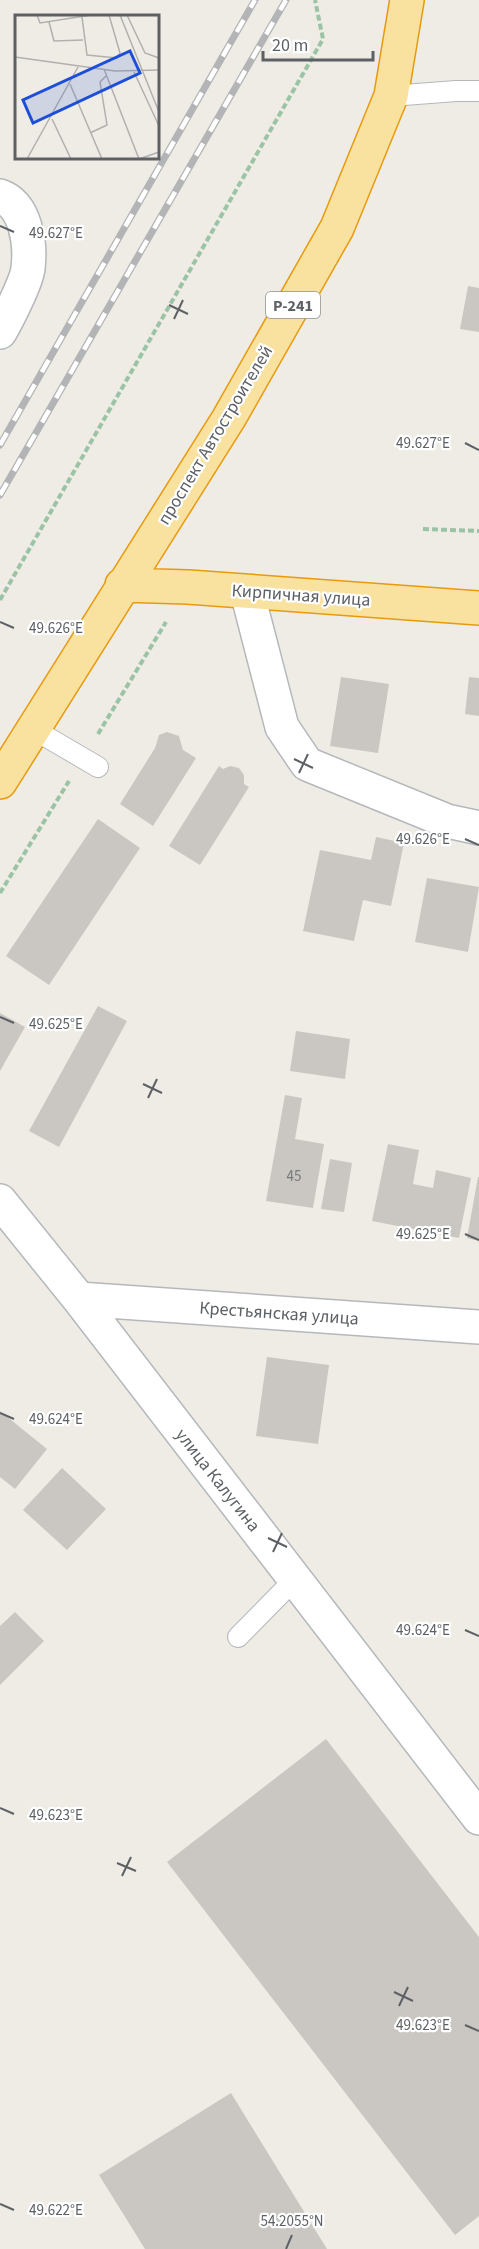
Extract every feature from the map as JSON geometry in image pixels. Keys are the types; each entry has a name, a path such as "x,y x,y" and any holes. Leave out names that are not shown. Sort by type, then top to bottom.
{"highway":[{"name":"проспект Автостроителей","path":"0,782 229,418 337,228 391,96 407,0"},
{"name":"Кирпичная улица","path":"122,585 479,608"}],"street":[{"path":"0,196 10,199 26,225 28,270 0,332"},
{"path":"247,592 282,727 307,764 447,821 479,828"},
{"name":"улица Калугина","path":"0,1201 79,1299 479,1818"},
{"name":"Крестьянская улица","path":"79,1299 479,1327"}],"lane":[{"path":"391,96 456,91 479,92"},
{"path":"33,729 98,767"},
{"path":"238,1637 295,1579"}],"path":[{"path":"0,600 323,39 315,0"},
{"path":"423,529 479,531"}],"building":[{"path":"468,286 479,288 479,332 460,329"},
{"path":"341,677 389,684 378,753 330,746"},
{"path":"469,677 479,678 479,716 465,714"},
{"path":"167,732 179,736 183,750 196,758 153,826 120,804 155,748 159,735"},
{"path":"219,766 223,769 230,766 239,768 244,775 244,784 249,787 200,865 169,846"},
{"path":"98,819 140,848 49,985 6,956"},
{"path":"376,837 404,843 391,906 363,900 354,941 303,931 320,850 371,860"},
{"path":"427,878 479,887 468,952 415,942"},
{"path":"98,1006 127,1021 59,1147 29,1131"},
{"path":"0,1013 25,1027 0,1071"},
{"path":"296,1031 350,1039 345,1079 290,1071"},
{"path":"285,1095 302,1098 295,1139 324,1144 313,1208 266,1201"},
{"path":"388,1144 419,1150 413,1184 433,1188 436,1170 471,1178 459,1238 372,1221"},
{"path":"330,1159 352,1163 344,1212 321,1209"},
{"path":"479,1177 479,1241 467,1238"},
{"path":"267,1357 329,1365 318,1444 256,1436"},
{"path":"0,1411 47,1449 15,1489 0,1477"},
{"path":"62,1468 106,1509 67,1550 23,1510"},
{"path":"15,1612 44,1641 0,1685 0,1626"},
{"path":"326,1739 479,1937 479,2216 455,2235 167,1862"},
{"path":"231,2093 327,2249 145,2249 99,2175"}],"railway":[{"path":"0,445 255,0"},
{"path":"0,495 286,0"}]}
